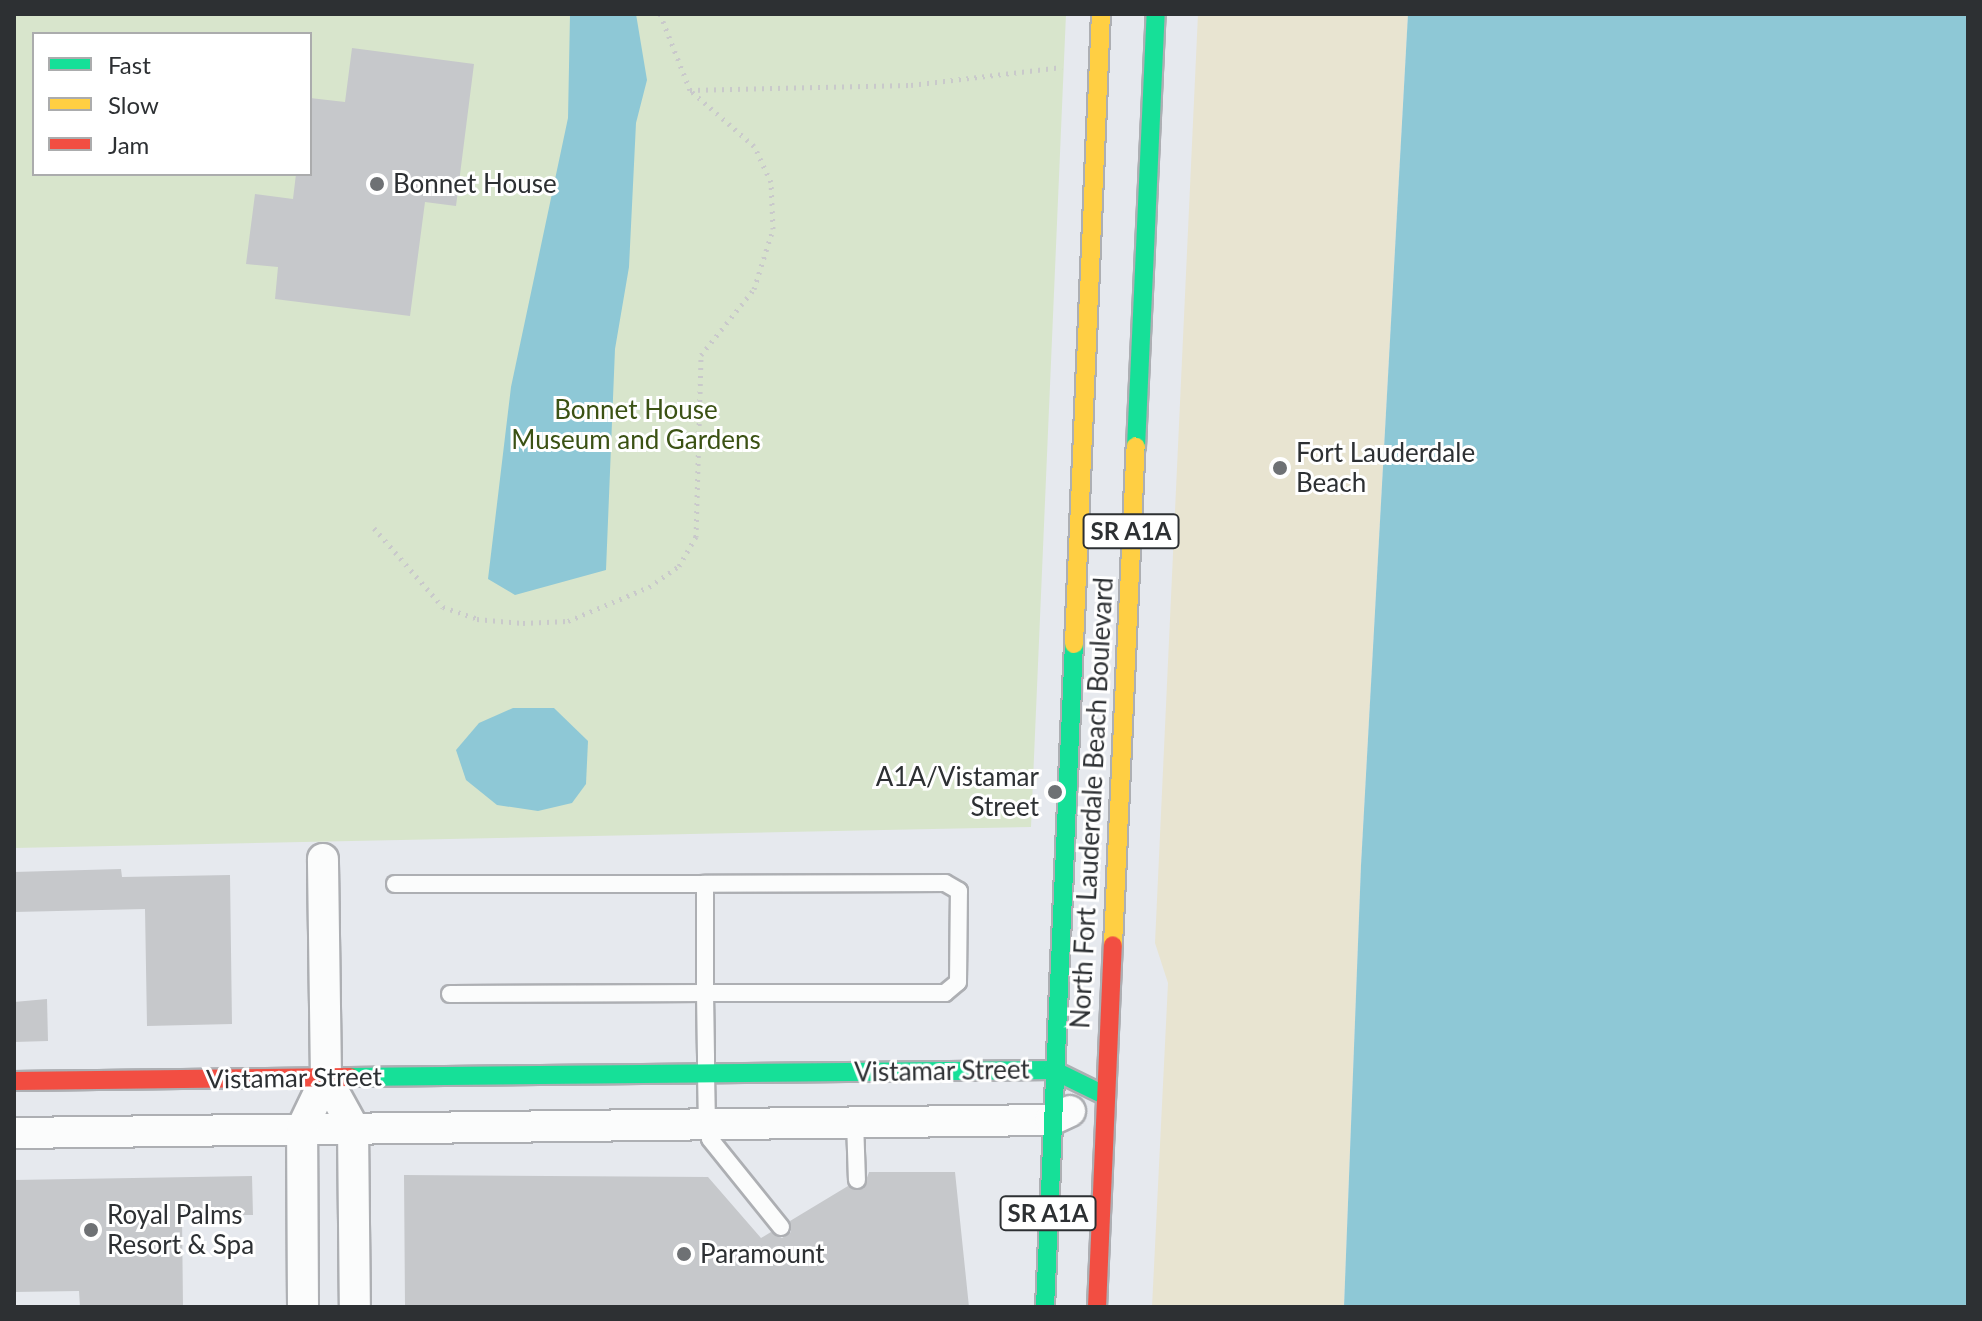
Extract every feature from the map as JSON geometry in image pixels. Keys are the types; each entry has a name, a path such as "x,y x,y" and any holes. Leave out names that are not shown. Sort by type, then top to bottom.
{"main road":[{"name":"North Fort Lauderdale Beach Boulevard","path":"1045,1307 1101,14"},
{"name":"North Fort Lauderdale Beach Boulevard","path":"1097,1307 1104,1095 1156,14"},
{"name":"Vistamar Street","path":"14,1081 1053,1070 1104,1095"}],"street":[{"path":"303,1307 302,1128 326,1078 323,859"},
{"path":"854,1072 855,1121"},
{"path":"326,1078 353,1127 355,1307"},
{"path":"54,1081 56,1133"},
{"name":"Vistamar Street","path":"14,1133 1051,1120 1104,1095"}],"lane":[{"path":"395,884 945,883 959,891 958,982 945,993 450,994"},
{"path":"705,884 707,1123 725,1165 781,1227"},
{"path":"855,1121 857,1180"}],"path":[{"path":"374,528 443,607 477,619 568,621 649,587 679,566 696,537 701,355 754,289 773,229 771,182 754,146 690,90 660,14"},
{"path":"690,90 911,85 1063,67"}],"green space":[{"name":"Bonnet House Museum and Gardens","path":"14,14 1066,14 1031,827 14,848"}],"sand":[{"name":"Fort Lauderdale Beach","path":"1198,14 1408,14 1361,865 1344,1307 1152,1307 1168,983 1155,943"}],"water":[{"path":"570,14 636,14 647,80 636,123 629,267 615,349 606,570 515,595 488,579 511,387 568,118"},
{"path":"1408,14 1968,14 1968,1307 1344,1307 1361,865"},
{"path":"513,708 554,708 588,741 586,784 572,803 538,811 497,805 466,780 456,750 479,723"}],"building":[{"name":"Bonnet House","path":"352,48 474,64 456,206 425,202 410,316 275,299 278,267 246,264 255,194 293,199 296,176 312,176 312,98 345,102"},
{"path":"121,869 122,877 230,875 232,1024 147,1026 145,909 14,912 14,872"},
{"path":"47,999 48,1041 14,1042 14,1002"},
{"name":"Paramount","path":"869,1172 955,1172 969,1307 405,1307 404,1175 708,1177 761,1238 771,1232 782,1238 791,1232 790,1221 848,1186 863,1189"},
{"path":"252,1176 253,1215 182,1215 183,1307 80,1307 79,1291 14,1292 14,1180"}],"traffic: fast":[{"path":"1136,447 1156,14"},
{"path":"1045,1307 1074,644"},
{"path":"350,1077 1053,1070 1104,1095"}],"traffic: slow":[{"path":"1074,644 1101,14"},
{"path":"1113,945 1136,447"}],"traffic: jam":[{"path":"1097,1307 1113,945"},
{"path":"14,1081 350,1077"}],"place":[{"name":"Bonnet House","path":"377,184"},
{"name":"Fort Lauderdale Beach","path":"1280,468"},
{"name":"A1A/Vistamar Street","path":"1055,792"},
{"name":"Royal Palms Resort & Spa","path":"91,1230"},
{"name":"Paramount","path":"684,1254"}]}
